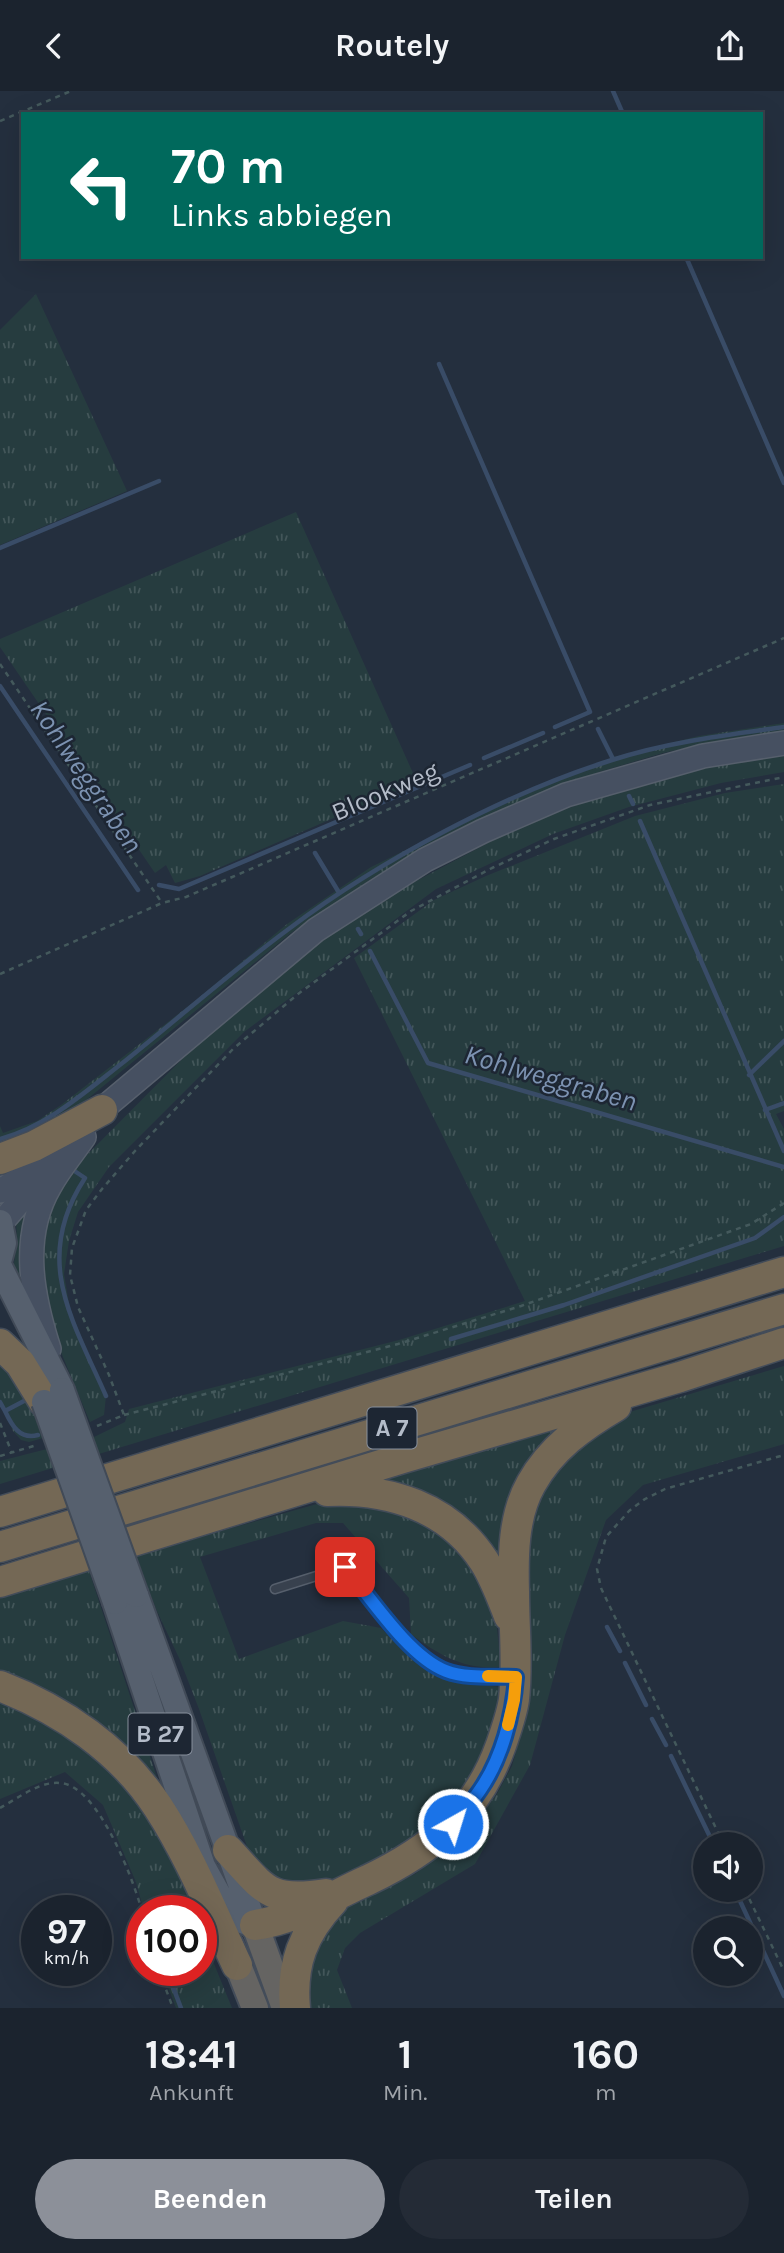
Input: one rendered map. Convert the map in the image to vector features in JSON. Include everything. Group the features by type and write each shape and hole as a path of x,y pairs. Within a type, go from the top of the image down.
{"highway":[{"path":"0,1159 34,1146 102,1110"},
{"name":"A 7","path":"0,1512 784,1272"},
{"name":"A 7","path":"0,1547 784,1309"},
{"path":"0,1581 680,1377 784,1343"},
{"path":"0,1344 53,1396"},
{"path":"255,1924 279,1921 311,1909 405,1861 427,1847 460,1816 480,1791 493,1767 514,1700 516,1677 513,1562 518,1517 530,1484 555,1450 584,1425 680,1377"},
{"path":"296,1492 354,1489 413,1502 440,1518 463,1536 483,1560 498,1588 514,1630"},
{"path":"0,1686 35,1700 91,1735 139,1783 158,1806 174,1835 237,1965"},
{"path":"228,1850 256,1880 274,1894 290,1898 343,1891"},
{"name":"B 27","path":"203,1866 237,1965 255,2008"},
{"path":"295,2008 296,1966 303,1942 317,1918 343,1891"},
{"name":"B 27","path":"255,1924 285,2008"}],"main road":[{"path":"0,1191 173,1052 316,930 425,860 566,795 703,756 784,743"},
{"path":"0,1258 4,1243 0,1222 40,1178 173,1052"},
{"path":"53,1396 35,1297 31,1265 32,1242 38,1212 49,1186 84,1137"},
{"name":"B 27","path":"0,1267 53,1396 126,1598 228,1850 255,1924"},
{"name":"B 27","path":"0,1305 53,1396"},
{"name":"B 27","path":"126,1598 203,1866"},
{"path":"203,1866 224,1904 238,1920 255,1924"}],"lane":[{"path":"275,1589 345,1567 408,1644 430,1662 446,1671 461,1675 516,1677"}],"path":[{"path":"21,112 71,91"},
{"path":"0,121 21,112"},
{"name":"Blookweg","path":"0,974 162,903 186,897 784,638"},
{"path":"0,664 162,903"},
{"path":"124,1415 78,1307 70,1275 72,1248 86,1210 102,1189 233,1049 298,994 411,911 492,868 554,839 650,806 784,777"},
{"path":"91,1429 124,1415 398,1344 521,1306 751,1224 784,1203"},
{"path":"0,1423 12,1453"},
{"path":"0,1456 38,1445"},
{"path":"717,1832 601,1588 597,1569 606,1537 629,1510 645,1499 665,1489 784,1455"},
{"path":"0,1808 44,1785 58,1782 72,1786 92,1805 105,1823 136,1895"},
{"path":"751,1902 784,1971"},
{"path":"165,1986 173,2008"}],"green space":[{"path":"36,294 127,491 0,545 0,330"},
{"path":"296,512 417,782 200,876 175,883 166,865 155,873 0,647 0,639"},
{"path":"784,723 784,731 717,741 663,753 599,772 532,797 453,833 371,879 291,933 80,1105 51,1125 0,1148 0,1126 3,1133 37,1121 61,1105 195,1001 287,924 371,867 516,796 614,757 699,736"},
{"path":"784,753 784,772 721,783 629,807 553,834 436,889 244,1032 109,1167 78,1212 69,1241 64,1274 70,1310 106,1396 104,1415 90,1422 53,1333 39,1284 47,1217 65,1177 219,1022 343,925 403,888 505,834 586,801 736,760"},
{"path":"784,784 784,1111 776,1114 784,1129 784,1246 0,1484 0,1461 94,1437 125,1422 129,1409 399,1340 525,1301 354,958 434,900 486,876 635,816 725,793"},
{"path":"52,1169 23,1241 21,1282 13,1271 17,1241 16,1221"},
{"path":"0,1357 33,1409 43,1438 29,1442 21,1440 13,1431 0,1404"},
{"path":"784,1366 784,1444 643,1485 606,1520 565,1635 530,1765 475,1864 360,1933 345,1948 337,1970 352,2008 306,2008 303,1992 321,1930 354,1902 415,1874 463,1837 497,1794 512,1766 529,1707 531,1674 524,1557 540,1493 555,1471 607,1423 633,1411"},
{"path":"551,1425 556,1432 503,1566 383,1483 382,1477"},
{"path":"340,1500 387,1505 448,1538 478,1574 497,1628 501,1667 476,1666 453,1660 411,1634 409,1598 343,1523 316,1523 200,1557 239,1659 343,1621 381,1628 411,1659 439,1677 460,1683 501,1687 497,1723 458,1798 410,1842 380,1860 318,1886 274,1883 251,1858 199,1709 136,1555 317,1504"},
{"path":"89,1571 159,1784 0,1676 0,1598"},
{"path":"0,1697 57,1725 98,1756 129,1789 175,1858 188,1895 140,1895 103,1805 65,1772 0,1799"},
{"path":"217,1971 232,2008 176,2008 168,1986 217,1986"}],"waterway":[{"path":"613,91 622,112"},
{"path":"687,259 784,483"},
{"path":"439,364 590,712 555,727"},
{"path":"0,548 159,481"},
{"name":"Kohlweggraben","path":"0,686 138,890"},
{"path":"0,1139 34,1126 66,1106 290,928 363,878 445,831 529,791 612,760 676,744 784,727"},
{"path":"598,729 613,759"},
{"path":"484,758 543,733"},
{"path":"159,885 179,889 470,765"},
{"path":"629,796 633,804"},
{"path":"640,821 784,1151"},
{"name":"Kohlweggraben","path":"315,853 338,891"},
{"name":"Kohlweggraben","path":"358,929 361,934"},
{"name":"Kohlweggraben","path":"370,951 428,1063 784,1167"},
{"path":"749,1075 784,1041"},
{"path":"765,1110 784,1103"},
{"path":"76,1172 85,1178 69,1207 61,1235 59,1262 70,1315 106,1396"},
{"path":"451,1339 564,1305 755,1238 784,1217"},
{"path":"0,1402 5,1411 24,1401"},
{"path":"5,1411 21,1434 38,1435"},
{"path":"607,1627 620,1651"},
{"path":"625,1663 646,1705"},
{"path":"652,1719 666,1745"},
{"path":"671,1756 708,1832"},
{"path":"741,1902 784,1996"},
{"path":"173,1986 181,2008"}],"slow traffic":[{"path":"488,1676 516,1677 508,1725"}],"route":[{"path":"345,1567 408,1644 430,1662 446,1671 461,1675 516,1677 514,1700 493,1767 480,1791 453,1824"}]}
